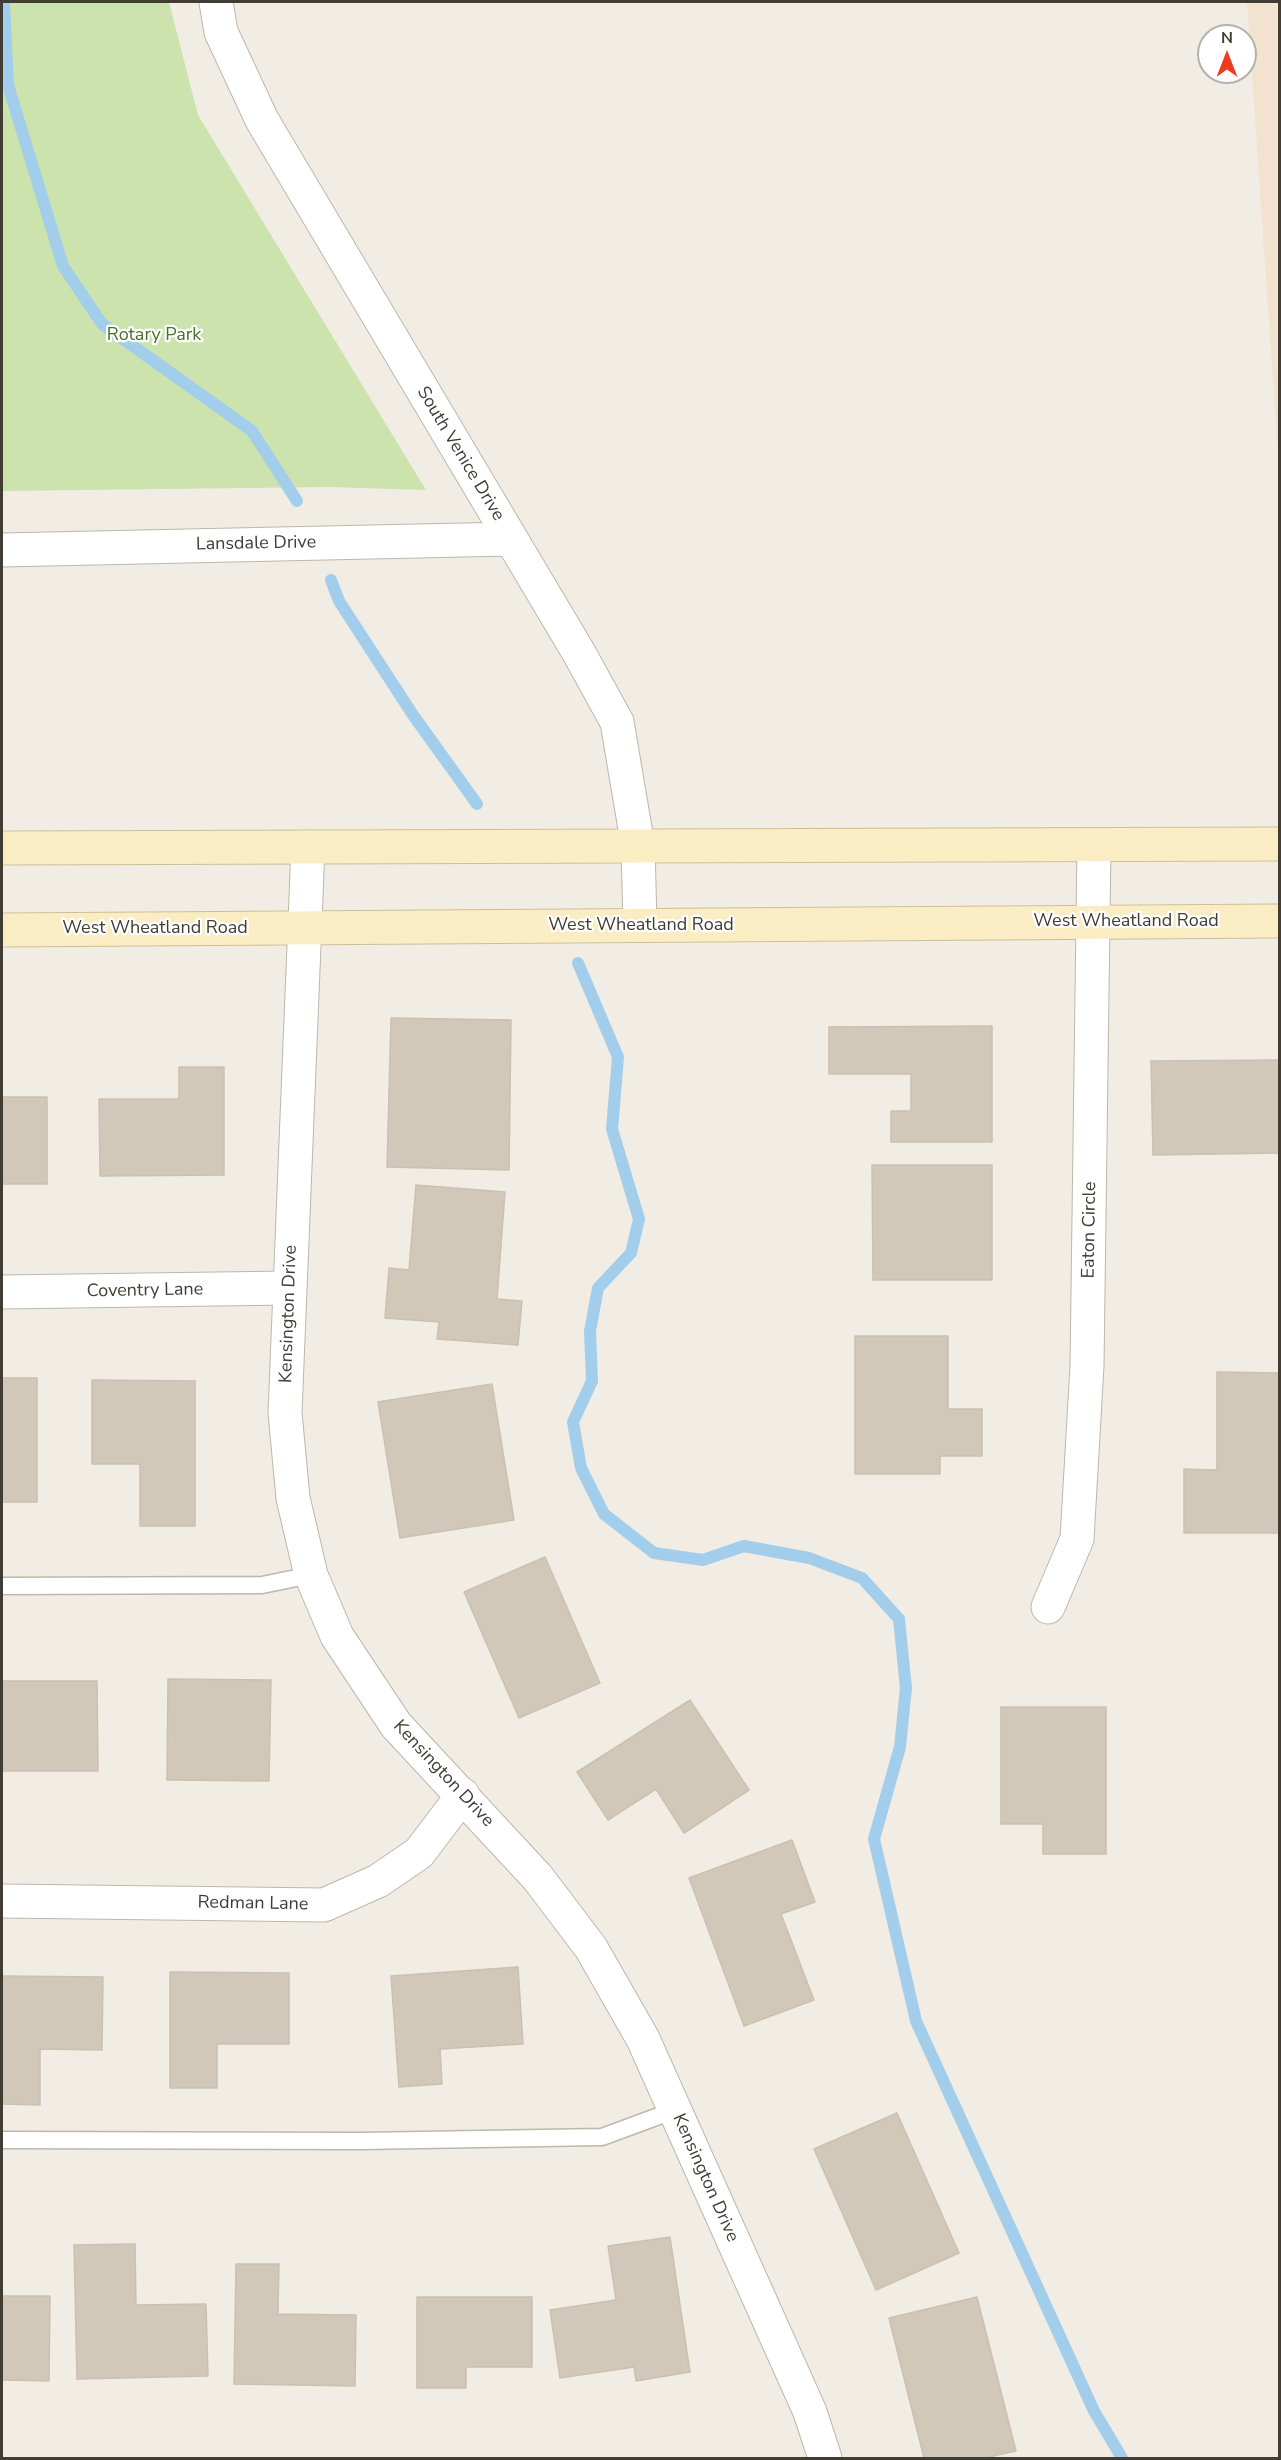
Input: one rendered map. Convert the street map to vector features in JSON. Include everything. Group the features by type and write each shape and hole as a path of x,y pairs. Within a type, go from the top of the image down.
{"main road":[{"path":"2,848 1280,844"},
{"name":"West Wheatland Road","path":"2,930 1280,921"}],"street":[{"name":"South Venice Drive","path":"216,2 221,32 262,120 579,654 617,722 638,846 640,926"},
{"name":"Lansdale Drive","path":"2,550 510,539"},
{"name":"Eaton Circle","path":"1047,1608 1077,1539 1087,1366 1095,922 1094,845"},
{"name":"Kensington Drive","path":"308,847 285,1413 293,1498 311,1575 337,1636 396,1725 538,1878 591,1948 643,2039 810,2412 825,2458"},
{"name":"Coventry Lane","path":"2,1292 289,1288"},
{"name":"Redman Lane","path":"2,1901 324,1905 378,1881 419,1853 463,1795"}],"lane":[{"path":"2,1586 262,1585 311,1575"},
{"path":"2,2139 360,2141 602,2137 675,2110"}],"shaded area":[{"path":"1247,2 1279,2 1279,469 1253,84 1257,84 1257,24 1249,24"}],"green space":[{"name":"Rotary Park","path":"2,2 169,2 198,115 426,490 329,487 2,491"}],"building":[{"path":"391,1018 511,1020 509,1170 387,1167"},
{"path":"992,1026 992,1142 891,1142 891,1111 911,1111 911,1074 829,1074 829,1027"},
{"path":"1280,1060 1280,1153 1153,1155 1151,1061"},
{"path":"179,1067 224,1067 224,1175 100,1176 99,1099 179,1099"},
{"path":"2,1097 47,1097 47,1184 2,1184"},
{"path":"872,1165 992,1165 992,1280 873,1280"},
{"path":"416,1185 505,1192 497,1299 522,1301 518,1345 437,1339 439,1322 385,1318 389,1268 409,1270"},
{"path":"855,1336 948,1336 948,1409 982,1409 982,1456 940,1456 940,1474 855,1474"},
{"path":"1217,1372 1280,1373 1280,1533 1184,1533 1184,1469 1217,1470"},
{"path":"2,1378 37,1378 37,1502 2,1502"},
{"path":"92,1380 195,1381 195,1526 140,1526 140,1464 92,1464"},
{"path":"492,1384 514,1520 400,1538 378,1402"},
{"path":"545,1557 600,1683 519,1718 464,1592"},
{"path":"168,1679 271,1680 269,1781 167,1780"},
{"path":"2,1681 97,1681 98,1771 2,1771"},
{"path":"690,1700 749,1790 684,1833 656,1789 608,1820 577,1772"},
{"path":"1001,1707 1106,1707 1106,1854 1043,1854 1043,1824 1001,1824"},
{"path":"792,1840 815,1902 781,1914 814,2000 744,2026 689,1878"},
{"path":"518,1967 523,2044 440,2049 442,2084 399,2087 391,1976"},
{"path":"170,1972 289,1973 289,2044 217,2044 217,2088 170,2088"},
{"path":"2,1976 103,1977 102,2050 40,2049 40,2105 2,2104"},
{"path":"897,2113 959,2253 876,2290 814,2149"},
{"path":"670,2237 690,2372 636,2381 634,2367 560,2378 550,2310 616,2300 608,2246"},
{"path":"135,2244 136,2305 206,2304 208,2376 77,2379 74,2245"},
{"path":"236,2264 279,2264 278,2314 356,2315 355,2386 234,2384"},
{"path":"2,2296 50,2296 49,2381 2,2380"},
{"path":"417,2297 532,2297 532,2367 466,2367 466,2388 417,2388"},
{"path":"977,2297 1016,2451 984,2458 924,2458 889,2318"}],"waterway":[{"path":"4,2 8,85 63,266 102,324 252,431 297,501"},
{"path":"331,580 339,601 413,715 477,804"},
{"path":"578,963 618,1057 612,1129 639,1219 631,1253 598,1288 590,1331 592,1381 573,1422 581,1468 604,1514 654,1553 703,1560 744,1546 809,1558 862,1578 899,1619 906,1688 900,1747 874,1839 916,2021 1094,2411 1122,2458"}]}
